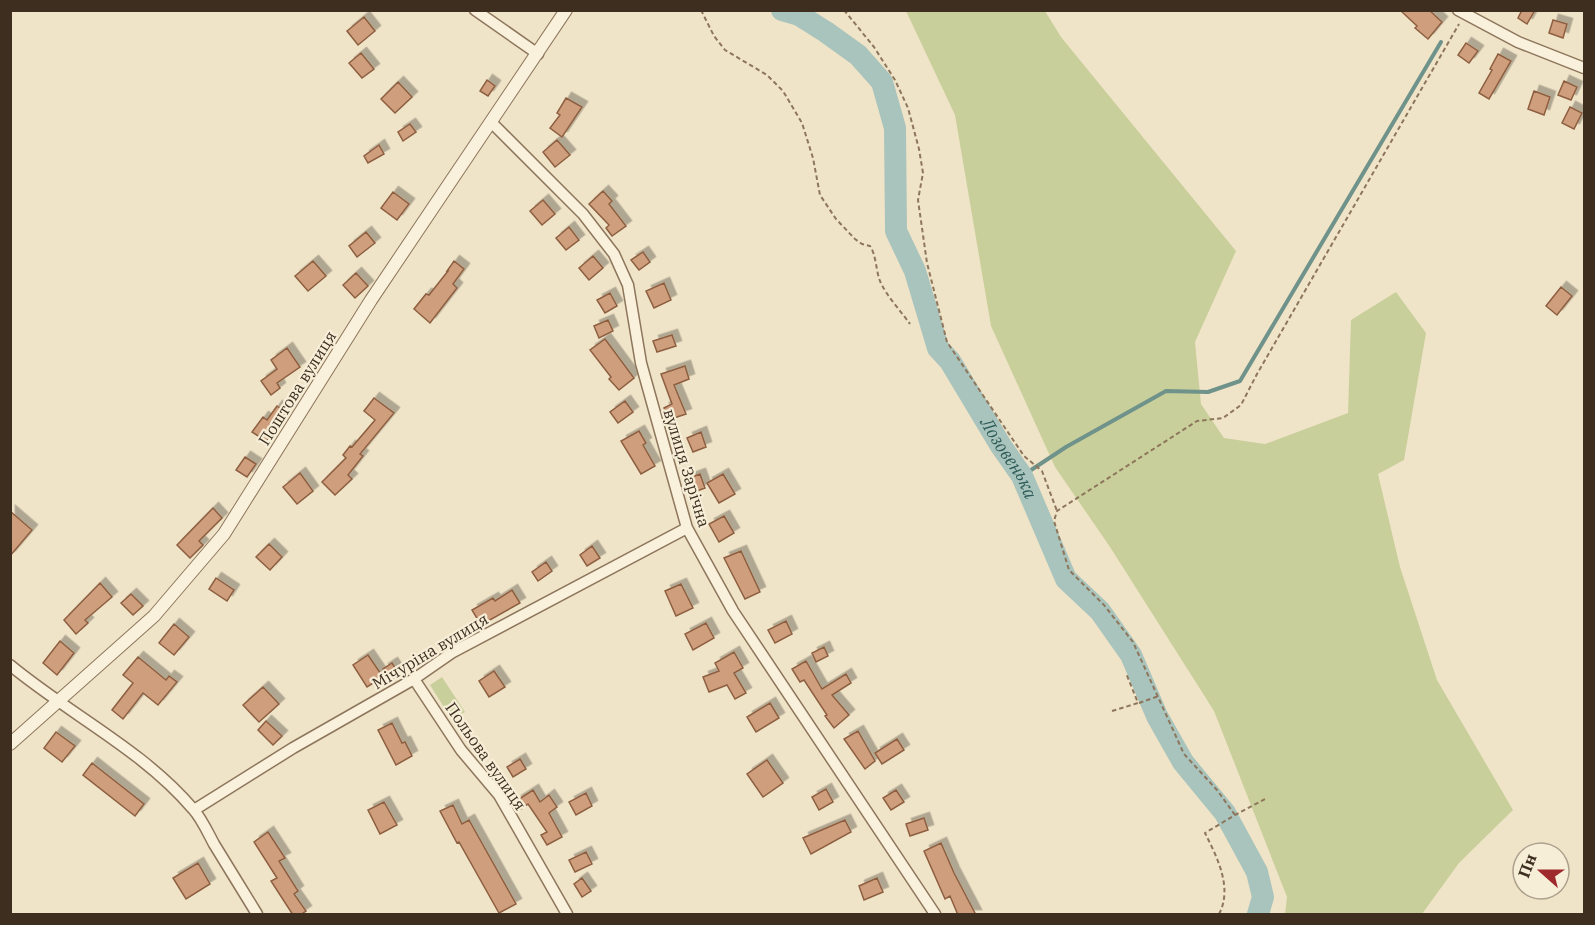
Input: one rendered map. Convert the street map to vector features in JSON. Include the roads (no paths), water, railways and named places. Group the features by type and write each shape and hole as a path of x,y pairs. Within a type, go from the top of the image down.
{"street":[{"path":"475,10 538,54"},
{"name":"Поштова вулиця","path":"10,744 154,616 224,534 371,300 566,10"},
{"path":"1461,13 1518,42 1584,68"},
{"name":"вулиця Зарічна","path":"491,122 583,214 614,254 628,285 641,363 687,528 733,611 935,915"},
{"name":"Мічуріна вулиця","path":"194,810 293,748 414,679 453,652 687,528"},
{"path":"10,665 134,755 162,778 194,810 256,915"},
{"name":"Польова вулиця","path":"414,679 461,750 499,795 567,915"}],"waterway":[{"name":"Лозовенька","path":"782,10 799,15 858,55 882,82 895,128 896,231 915,271 938,348 950,361 1001,446 1022,476 1066,579 1100,611 1131,655 1157,716 1183,762 1225,813 1257,872 1263,897 1258,914"},
{"path":"1022,476 1066,447 1166,391 1208,392 1240,381 1441,42"}]}
